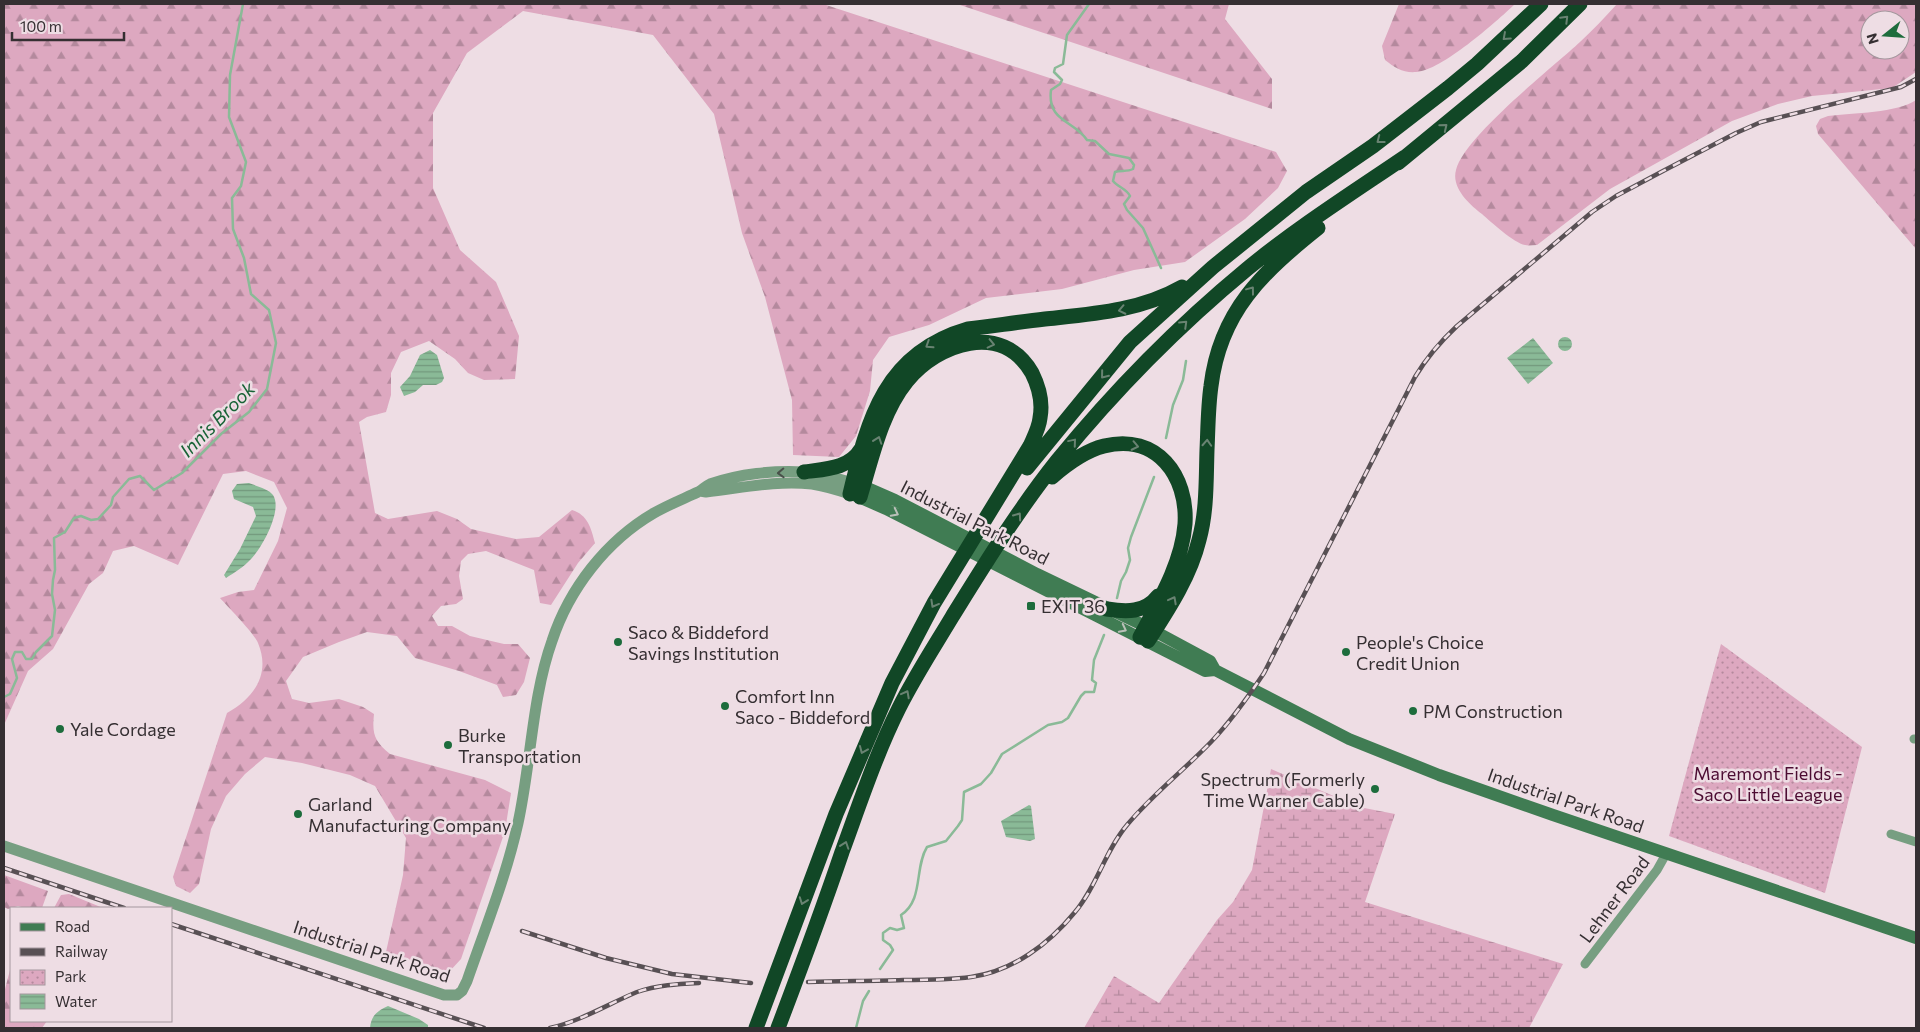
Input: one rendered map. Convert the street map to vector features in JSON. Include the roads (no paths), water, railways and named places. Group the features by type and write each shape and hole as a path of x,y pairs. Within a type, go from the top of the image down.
{"highway":[{"path":"981,526 1046,443 1130,342 1213,267 1306,192 1372,146 1448,88 1484,58 1541,4"},
{"path":"1147,634 1163,618 1180,588 1199,542 1205,506 1211,386 1219,350 1231,320 1253,287 1280,259 1522,61 1580,4"},
{"path":"778,1028 806,957 881,748 912,684 980,572 1055,463 1114,395 1202,307 1250,267 1321,213 1406,157"},
{"path":"856,490 866,438 875,409 887,386 908,362 938,340 968,329 1128,309 1174,292 1213,267"},
{"path":"756,1028 836,814 892,683 934,603 1024,458 1036,432 1040,418 1040,392 1028,366 1007,349 995,344 976,342 958,345 937,355 913,374 897,395 856,490"},
{"path":"804,472 838,467 850,461 859,451 866,438"},
{"path":"1032,495 1062,468 1096,449 1121,444 1153,452 1174,472 1182,491 1185,506 1182,547 1147,634"},
{"path":"1107,609 1119,611 1138,610 1153,602 1166,585"},
{"path":"786,1028 806,957"},
{"path":"752,1028 764,1005"}],"main road":[{"name":"Industrial Park Road","path":"856,490 886,509 1147,634"},
{"name":"Industrial Park Road","path":"856,490 895,500 1107,609 1205,671 1215,670 1303,716 1375,750 1553,816 1916,938"}],"street":[{"name":"Industrial Park Road","path":"4,846 444,995 457,995 462,991 467,981 512,847 522,803 542,676 551,641 564,610 585,577 620,537 652,514 712,484 742,476 804,472 856,490"},
{"name":"Industrial Park Road","path":"700,491 706,492 768,483 815,485 856,490"},
{"path":"1891,834 1916,842"},
{"name":"Lehner Road","path":"1585,964 1657,870 1666,854"}],"water":[{"path":"1565,337 1570,339 1572,344 1570,349 1565,351 1560,349 1558,344 1560,339"},
{"path":"1533,338 1553,363 1528,384 1507,358"},
{"path":"430,350 437,355 444,378 442,382 436,385 423,385 415,392 404,396 400,387 410,376 420,355"},
{"path":"249,483 265,489 273,495 275,510 273,519 256,554 226,578 224,575 240,549 256,516 253,507 234,499 232,491 237,484"},
{"path":"1029,805 1031,806 1035,839 1030,841 1006,837 1001,821"},
{"path":"388,1006 419,1019 428,1025 428,1028 370,1028 375,1014"}],"waterway":[{"name":"Innis Brook","path":"4,697 10,694 17,678 12,659 15,652 22,652 26,659 32,659 36,652 52,636 55,610 52,594 55,570 54,538 65,532 74,518 81,516 91,520 98,519 111,505 113,497 129,479 140,476 154,490 182,473 221,434 249,412 267,389 276,343 269,310 251,294 244,258 233,229 232,198 241,186 246,162 229,117 230,75 243,4"},
{"path":"1089,4 1067,35 1063,64 1055,68 1054,72 1062,80 1060,84 1051,90 1051,101 1057,115 1082,133 1087,140 1095,141 1109,154 1129,158 1134,165 1131,170 1115,172 1113,181 1130,196 1124,204 1143,228 1161,268"},
{"path":"1166,438 1173,405 1183,380 1186,361"},
{"path":"1117,598 1121,581 1130,560 1128,548 1131,537 1154,477"},
{"path":"880,969 893,950 883,940 883,933 890,928 897,930 904,928 901,915 913,901 923,855 927,847 946,841 962,820 964,792 981,784 991,773 1002,754 1048,725 1062,722 1068,718 1081,696 1085,692 1094,692 1096,683 1092,680 1094,660 1104,635"},
{"path":"856,1028 863,1001 869,991"}],"railway":[{"path":"808,982 937,980 971,977 1001,969 1016,962 1042,945 1065,924 1083,902 1119,835 1127,825 1218,734 1239,709 1264,673 1415,377 1429,356 1457,326 1592,212 1616,196 1736,133 1761,122 1901,87 1916,79"},
{"path":"4,868 121,907"},
{"path":"172,924 484,1028"},
{"path":"522,931 606,958 672,974 751,983"},
{"path":"550,1028 584,1017 637,992 668,985 699,983"}],"place":[{"name":"EXIT 36","path":"1031,606"},
{"name":"Saco & Biddeford Savings Institution","path":"618,642"},
{"name":"People's Choice Credit Union","path":"1346,652"},
{"name":"Comfort Inn Saco - Biddeford","path":"725,706"},
{"name":"PM Construction","path":"1413,711"},
{"name":"Yale Cordage","path":"60,729"},
{"name":"Burke Transportation","path":"448,745"},
{"name":"Spectrum (Formerly Time Warner Cable)","path":"1375,789"},
{"name":"Garland Manufacturing Company","path":"298,814"}],"park label":[{"name":"Maremont Fields - Saco Little League","path":"1768,783"}]}
